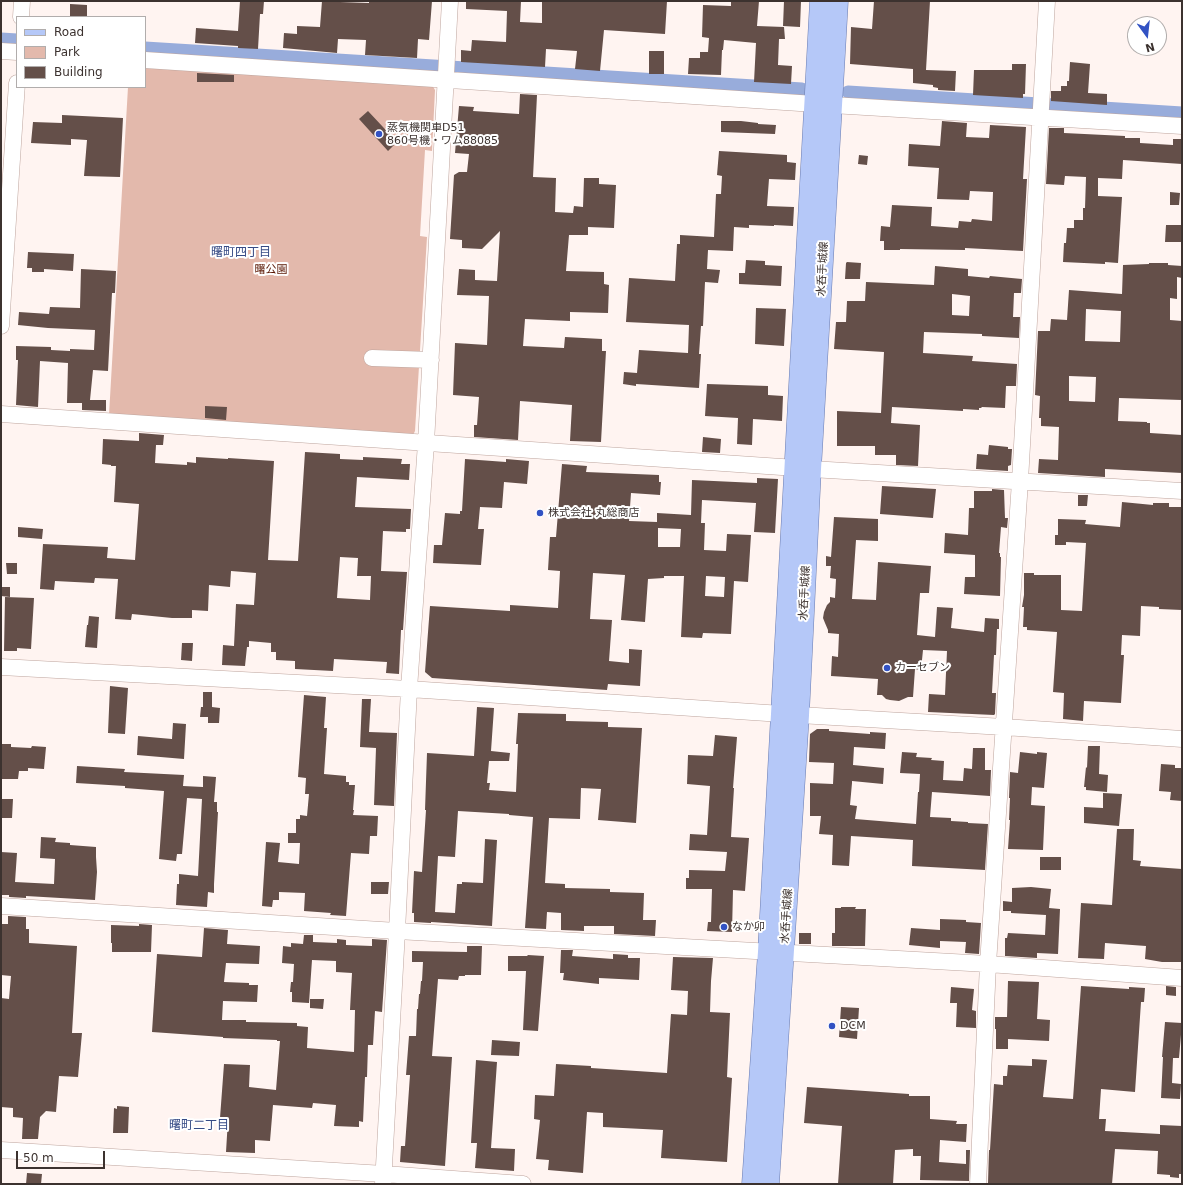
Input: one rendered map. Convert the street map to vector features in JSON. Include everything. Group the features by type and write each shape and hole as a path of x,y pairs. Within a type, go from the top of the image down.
{"main road":[{"name":"水呑手城線","path":"820,1 824,105"},
{"name":"水呑手城線","path":"769,1184 776,952 824,105 838,1"},
{"name":"水呑手城線","path":"752,1184 776,952"}],"street":[{"path":"21,16 22,1"},
{"path":"383,1179 409,689 431,360 450,1"},
{"path":"978,1184 988,964 1020,481 1047,1"},
{"path":"1,51 16,52"},
{"path":"146,60 824,105 1182,126"},
{"path":"1,326 17,88"},
{"path":"372,358 431,360"},
{"path":"1,414 803,468 1182,491"},
{"path":"1,667 409,689 790,715 1182,739"},
{"path":"1,906 397,931 988,964 1182,978"},
{"path":"1,1150 383,1179 523,1184"}],"green space":[{"name":"曙公園","path":"146,68 432,85 435,90 432,151 425,150 420,236 427,237 415,431 413,435 109,415 128,88 146,88"}],"building":[{"path":"240,1 264,1 263,14 260,14 258,49 195,43 196,28 238,31"},
{"path":"322,1 369,3 369,1 432,1 429,40 418,39 417,58 365,55 366,40 338,39 337,53 283,48 284,33 297,34 297,26 320,27"},
{"path":"466,1 521,1 520,22 542,23 542,1 667,1 665,34 604,30 600,71 575,69 577,51 546,49 545,67 461,62 461,50 471,51 472,40 506,42 507,11 466,9"},
{"path":"731,1 759,1 757,26 784,27 785,39 779,39 778,65 792,66 791,84 754,82 756,43 724,40 721,75 688,74 689,58 700,58 700,52 708,52 709,38 702,37 703,5 731,6"},
{"path":"784,1 801,1 800,27 783,26"},
{"path":"874,1 930,1 926,70 956,71 955,91 938,90 938,88 933,87 933,85 913,83 913,69 850,64 851,27 872,29"},
{"path":"70,4 87,5 87,16 70,16"},
{"path":"649,51 664,51 664,74 649,74"},
{"path":"1070,62 1090,64 1088,93 1107,94 1107,105 1051,101 1051,91 1061,91 1061,86 1067,86 1067,81 1069,81"},
{"path":"1012,64 1026,64 1025,94 1023,94 1023,98 973,95 974,70 1012,70"},
{"path":"197,73 234,75 234,82 197,82"},
{"path":"520,94 537,95 533,177 556,178 555,212 573,213 574,206 583,207 584,178 599,178 599,184 616,185 614,228 588,227 588,235 569,235 566,271 604,272 604,284 609,285 608,313 570,312 570,321 525,319 523,346 564,348 565,337 602,339 602,351 606,351 601,442 570,441 572,405 520,401 518,440 474,437 474,425 477,425 479,397 453,395 455,343 487,345 489,296 457,295 459,269 475,270 475,280 497,281 500,231 482,249 462,248 462,240 450,239 454,175 459,172 467,172 469,154 455,153 459,106 474,107 473,111 519,114"},
{"path":"368,111 397,142 388,151 359,119"},
{"path":"62,115 123,118 120,177 84,176 87,140 71,139 71,145 31,143 33,122 62,123"},
{"path":"721,121 741,121 776,125 775,134 721,132"},
{"path":"942,121 967,123 966,137 989,138 990,125 1026,127 1023,179 1027,179 1023,251 965,248 965,250 884,250 884,241 880,241 881,226 890,227 892,205 932,207 931,226 958,228 959,221 971,222 972,219 992,221 993,192 970,191 969,200 937,199 939,168 908,166 909,144 940,146"},
{"path":"1049,128 1064,128 1064,133 1140,138 1140,143 1173,145 1173,139 1182,139 1182,164 1123,160 1122,179 1098,178 1098,196 1122,197 1118,263 1105,262 1105,264 1063,262 1064,243 1066,243 1067,228 1074,228 1074,220 1083,220 1086,177 1065,176 1064,185 1046,184"},
{"path":"719,151 787,155 787,162 796,163 795,180 769,179 767,206 794,207 793,226 749,225 749,228 734,227 733,251 708,250 707,269 720,270 718,283 705,282 703,326 701,326 699,354 701,354 699,388 636,384 636,386 623,384 624,372 637,373 639,350 688,353 689,325 626,322 629,278 675,281 677,244 680,244 680,235 714,237 716,194 721,194 722,176 717,175"},
{"path":"859,155 868,156 867,165 858,164"},
{"path":"1170,192 1180,193 1179,205 1170,205"},
{"path":"1166,225 1182,225 1182,242 1165,242"},
{"path":"28,252 74,254 73,271 44,269 44,272 32,272 32,268 27,268"},
{"path":"746,260 765,261 765,265 782,266 781,286 739,284 739,273 745,273"},
{"path":"847,262 861,263 860,279 845,279"},
{"path":"1168,263 1168,265 1182,266 1182,278 1177,277 1177,299 1170,298 1170,320 1182,321 1182,400 1119,398 1118,421 1147,422 1150,423 1150,433 1182,435 1182,473 1105,469 1105,477 1038,473 1039,459 1058,460 1059,427 1041,426 1041,418 1039,418 1040,396 1035,395 1038,331 1050,331 1051,319 1067,320 1069,290 1122,294 1123,265","holes":["1086,309 1121,311 1120,342 1085,341","1069,376 1096,377 1095,402 1069,401"]},
{"path":"935,266 968,269 968,276 989,278 990,276 1022,279 1021,293 1014,293 1013,317 1020,317 1019,338 982,336 982,334 924,332 923,353 973,356 972,361 1017,364 1016,386 1006,386 1005,408 982,407 979,408 979,410 963,409 963,411 892,407 891,423 920,425 918,466 896,465 896,455 875,455 875,446 837,446 837,411 881,413 884,352 834,349 836,322 846,322 847,301 865,301 866,282 934,285","holes":["952,294 970,296 969,316 952,315"]},
{"path":"81,269 116,271 115,293 112,293 108,371 93,370 90,400 106,400 106,411 82,410 82,403 67,403 68,363 40,361 38,407 16,405 18,360 16,360 16,346 51,347 51,350 70,351 70,349 94,350 95,330 18,325 19,312 49,314 50,307 80,308"},
{"path":"756,308 786,309 784,346 755,344"},
{"path":"707,384 768,386 768,395 783,396 782,421 753,419 752,445 737,444 738,418 705,416"},
{"path":"205,406 227,407 226,420 205,418"},
{"path":"139,433 164,435 163,445 156,445 155,463 187,465 187,462 196,463 196,457 274,461 268,560 298,561 305,452 340,454 340,459 363,460 363,457 402,459 401,464 410,464 409,480 357,477 355,507 411,509 410,529 406,529 406,532 383,531 381,571 407,572 403,630 401,630 399,674 386,673 387,662 334,659 333,671 295,669 295,661 276,660 276,652 271,652 271,643 249,641 245,666 222,665 223,645 234,646 236,604 254,605 256,573 231,571 230,587 209,585 208,611 192,610 192,618 172,618 132,614 131,620 115,619 118,579 95,578 94,583 55,581 54,590 40,589 43,544 108,547 107,558 135,560 139,504 114,502 116,466 102,464 103,439 139,441","holes":["340,557 358,558 357,576 371,576 370,600 337,598"]},
{"path":"703,437 721,439 720,453 702,452"},
{"path":"989,445 1008,447 1008,449 1012,449 1011,465 1008,466 1008,471 976,469 977,454 988,455"},
{"path":"465,459 506,462 506,459 529,461 527,484 504,482 502,508 480,507 478,529 484,529 481,565 433,563 434,545 442,545 445,513 460,514 460,511 462,511"},
{"path":"562,464 587,466 586,472 659,475 659,482 661,482 660,495 631,493 629,521 657,522 657,513 691,515 692,480 757,483 757,478 778,479 775,533 754,532 756,503 702,500 701,523 705,523 704,550 726,551 727,534 751,535 748,582 734,581 731,634 703,633 702,638 681,637 684,576 664,576 664,578 648,579 645,622 621,620 625,575 593,573 590,619 612,620 609,661 629,663 629,649 642,650 640,686 608,684 607,690 432,678 425,672 430,606 510,611 510,605 558,608 560,571 548,570 550,537 556,537","holes":["658,528 681,529 680,547 658,547","706,576 725,577 724,597 705,596"]},
{"path":"882,486 936,489 933,518 880,514"},
{"path":"992,489 1004,490 1005,518 1008,518 1007,528 1001,527 999,553 1001,557 1000,596 964,594 965,577 975,577 975,555 944,553 945,533 968,535 969,508 974,508 974,491 992,491"},
{"path":"1078,495 1088,495 1087,506 1078,506"},
{"path":"1122,502 1153,505 1153,503 1169,503 1169,507 1182,507 1182,610 1159,609 1159,607 1141,606 1140,636 1122,635 1121,655 1124,655 1121,703 1084,701 1083,721 1063,719 1064,693 1053,692 1057,632 1027,630 1027,627 1023,627 1024,607 1022,607 1024,595 1024,573 1034,573 1034,575 1061,575 1061,610 1082,611 1086,543 1066,542 1066,545 1055,545 1055,535 1058,535 1058,519 1086,520 1085,524 1120,527"},
{"path":"834,517 878,519 878,541 856,540 852,599 876,600 878,562 931,566 929,593 920,593 917,635 935,637 937,607 953,608 951,628 984,632 985,618 999,619 996,655 994,655 992,693 996,693 994,715 928,712 929,694 945,695 947,651 923,650 921,670 915,669 913,697 908,697 899,701 886,699 882,695 877,695 878,679 831,676 832,656 838,657 839,634 828,633 823,618 827,605 830,602 830,597 835,598 836,579 830,578 831,566 826,566 826,556 831,557"},
{"path":"18,527 43,529 42,539 18,537"},
{"path":"6,563 17,563 17,574 7,574"},
{"path":"1,587 10,587 10,597 1,596"},
{"path":"5,597 34,598 31,649 17,648 17,651 4,651"},
{"path":"89,616 99,617 97,648 85,647"},
{"path":"182,643 193,643 192,661 181,660"},
{"path":"110,686 128,688 125,734 108,733"},
{"path":"203,692 212,692 212,707 220,708 219,723 208,723 208,717 200,717 201,707 203,707"},
{"path":"304,695 326,697 324,728 327,728 324,774 346,776 346,782 349,782 349,785 355,785 353,815 378,816 377,836 370,836 369,854 351,853 346,916 330,915 331,913 304,911 305,893 279,892 279,900 273,900 272,907 262,906 266,842 280,843 278,862 299,864 300,843 288,843 288,833 296,833 296,819 300,819 300,815 307,816 309,794 305,794 306,778 298,777"},
{"path":"362,699 371,699 369,732 397,733 394,806 374,805 376,748 360,747"},
{"path":"477,707 494,708 491,751 510,753 509,761 489,761 487,783 490,783 489,790 516,792 518,744 516,744 518,713 566,714 566,721 608,722 608,727 642,728 636,823 598,820 601,789 581,788 580,819 549,818 545,883 565,884 565,888 610,889 610,892 644,893 643,920 656,920 655,936 614,934 614,926 584,926 584,931 561,930 561,913 547,912 546,929 525,928 533,817 458,811 455,857 438,856 435,912 455,913 457,884 462,884 462,882 483,883 485,839 497,840 492,926 414,922 414,913 412,913 414,871 422,872 426,810 427,753 474,756"},
{"path":"173,723 186,724 184,759 137,755 138,736 172,739"},
{"path":"817,729 870,734 870,732 886,733 885,749 854,747 853,765 884,768 883,784 852,781 850,805 857,806 855,819 916,824 920,774 900,773 902,752 917,753 916,757 932,758 931,760 944,761 943,780 963,781 964,768 972,769 973,748 985,748 985,770 991,770 990,796 932,792 930,817 951,818 951,821 988,824 985,870 912,866 913,840 851,836 849,866 832,865 833,835 819,834 821,816 810,816 810,783 833,784 834,763 809,762 810,734"},
{"path":"715,735 737,737 731,837 749,838 745,891 733,890 732,932 707,931 708,922 711,922 712,889 686,889 686,878 689,878 689,870 725,871 727,852 689,850 690,834 707,835 710,786 687,784 688,755 713,756"},
{"path":"1,744 11,744 11,747 46,747 44,769 28,768 28,771 19,771 18,779 1,779"},
{"path":"1088,746 1100,746 1099,774 1108,775 1107,792 1086,790 1086,787 1084,787"},
{"path":"1020,752 1037,754 1037,752 1047,753 1044,788 1032,787 1031,805 1045,806 1043,850 1008,849 1010,820 1010,772 1018,773"},
{"path":"1161,764 1175,765 1175,768 1182,768 1182,801 1170,800 1171,792 1159,791"},
{"path":"77,766 125,769 124,772 184,775 183,786 203,787 203,776 216,777 214,802 217,802 218,812 214,893 208,892 207,907 176,905 179,874 198,876 202,799 187,798 182,854 177,854 176,861 159,859 164,791 125,788 125,786 76,783"},
{"path":"1103,793 1122,794 1119,826 1084,823 1084,807 1103,808"},
{"path":"1,799 13,799 12,818 1,818"},
{"path":"1117,829 1134,829 1133,860 1141,861 1140,866 1182,869 1182,962 1162,962 1145,959 1146,946 1105,943 1104,959 1078,958 1081,903 1112,905"},
{"path":"41,837 56,838 55,842 70,843 70,845 96,847 97,872 95,900 26,896 26,898 1,895 1,852 17,853 15,882 54,884 55,859 40,858"},
{"path":"1040,857 1061,857 1061,870 1040,870"},
{"path":"371,882 389,882 388,894 371,894"},
{"path":"1031,887 1051,889 1049,908 1060,909 1058,954 1037,953 1037,958 1005,956 1005,938 1007,938 1008,933 1045,935 1046,915 1011,913 1011,911 1003,911 1003,901 1012,902 1012,888"},
{"path":"835,908 866,909 865,946 832,946 832,933 835,933"},
{"path":"8,916 26,917 26,929 29,929 29,943 77,946 72,1033 82,1033 78,1077 59,1076 56,1112 46,1111 40,1117 38,1139 22,1139 23,1118 13,1117 13,1108 1,1107 1,998 9,999 11,976 1,975 1,924 8,924"},
{"path":"940,919 966,920 966,922 981,923 979,954 965,953 966,942 940,941 940,948 909,945 911,928 940,930"},
{"path":"139,924 152,925 151,952 112,952 111,925 139,926"},
{"path":"204,928 228,930 227,944 260,946 259,964 226,963 224,982 249,983 249,985 258,985 257,1002 223,1001 222,1020 297,1023 297,1026 308,1027 307,1048 354,1052 355,1010 350,1010 352,973 336,972 336,961 312,960 309,1003 292,1002 292,992 290,992 291,982 293,982 294,964 282,963 283,946 291,947 291,943 303,944 304,935 313,935 313,942 337,943 337,939 346,940 346,945 372,946 372,939 387,940 382,1012 375,1011 373,1045 368,1045 363,1122 359,1121 359,1127 334,1126 336,1105 313,1103 312,1108 273,1105 270,1141 255,1140 255,1153 226,1152 228,1119 220,1118 224,1064 250,1065 249,1087 276,1090 280,1041 152,1032 157,954 202,957"},
{"path":"799,933 811,933 811,944 799,944"},
{"path":"467,946 482,946 481,975 459,976 458,980 438,979 432,1056 452,1057 445,1166 400,1162 401,1146 405,1146 410,1075 406,1075 409,1036 416,1036 417,1009 422,981 423,962 412,962 412,951 467,952"},
{"path":"561,950 573,950 572,956 613,959 613,954 628,955 628,958 640,958 639,980 599,978 599,984 563,980 564,973 560,973"},
{"path":"508,956 544,956 538,1031 523,1030 526,971 508,971"},
{"path":"673,957 713,958 710,1012 730,1013 727,1077 732,1078 727,1162 661,1158 663,1130 603,1127 603,1113 587,1112 583,1173 548,1170 549,1160 536,1159 540,1120 534,1119 535,1095 554,1096 556,1064 667,1073 671,1014 687,1015 688,991 671,990"},
{"path":"1008,981 1039,982 1037,1019 1050,1020 1049,1041 1008,1039 1008,1049 996,1049 995,1017 1007,1017"},
{"path":"1081,986 1129,989 1129,987 1145,988 1144,1002 1141,1002 1135,1092 1101,1089 1099,1119 1106,1119 1105,1131 1160,1134 1160,1125 1182,1126 1182,1174 1179,1174 1179,1178 1170,1177 1170,1175 1157,1174 1158,1151 1115,1149 1112,1184 988,1183 994,1084 1003,1085 1003,1076 1007,1076 1008,1065 1032,1066 1032,1059 1047,1060 1043,1097 1073,1099"},
{"path":"1166,986 1176,987 1176,996 1166,995"},
{"path":"951,987 974,989 972,1010 976,1011 976,1028 956,1027 957,1003 950,1003"},
{"path":"310,999 324,999 323,1009 310,1008"},
{"path":"841,1007 859,1008 857,1039 839,1037"},
{"path":"1165,1022 1182,1023 1179,1058 1173,1058 1172,1083 1181,1084 1180,1099 1161,1098"},
{"path":"492,1040 520,1042 519,1056 491,1055"},
{"path":"476,1060 497,1062 491,1148 515,1149 514,1171 475,1168 477,1143 471,1143"},
{"path":"807,1087 909,1094 909,1096 930,1096 930,1119 957,1121 956,1124 967,1124 966,1142 940,1140 939,1162 966,1164 966,1150 970,1150 969,1181 920,1180 921,1156 913,1156 913,1149 895,1150 893,1184 838,1184 842,1126 804,1123"},
{"path":"117,1106 129,1107 128,1133 113,1133 114,1108 117,1109"},
{"path":"27,1173 42,1174 41,1184 26,1184"}],"waterway":[{"path":"1,39 16,40"},
{"path":"146,48 802,89"},
{"path":"848,92 1182,113"}],"place":[{"name":"蒸気機関車D51 860号機・ワム88085","path":"379,134"},
{"name":"株式会社 丸総商店","path":"540,513"},
{"name":"カーセブン","path":"887,668"},
{"name":"なか卯","path":"724,927"},
{"name":"DCM","path":"832,1026"}],"district":[{"name":"曙町四丁目","path":"241,253"},
{"name":"曙町二丁目","path":"199,1126"}]}
